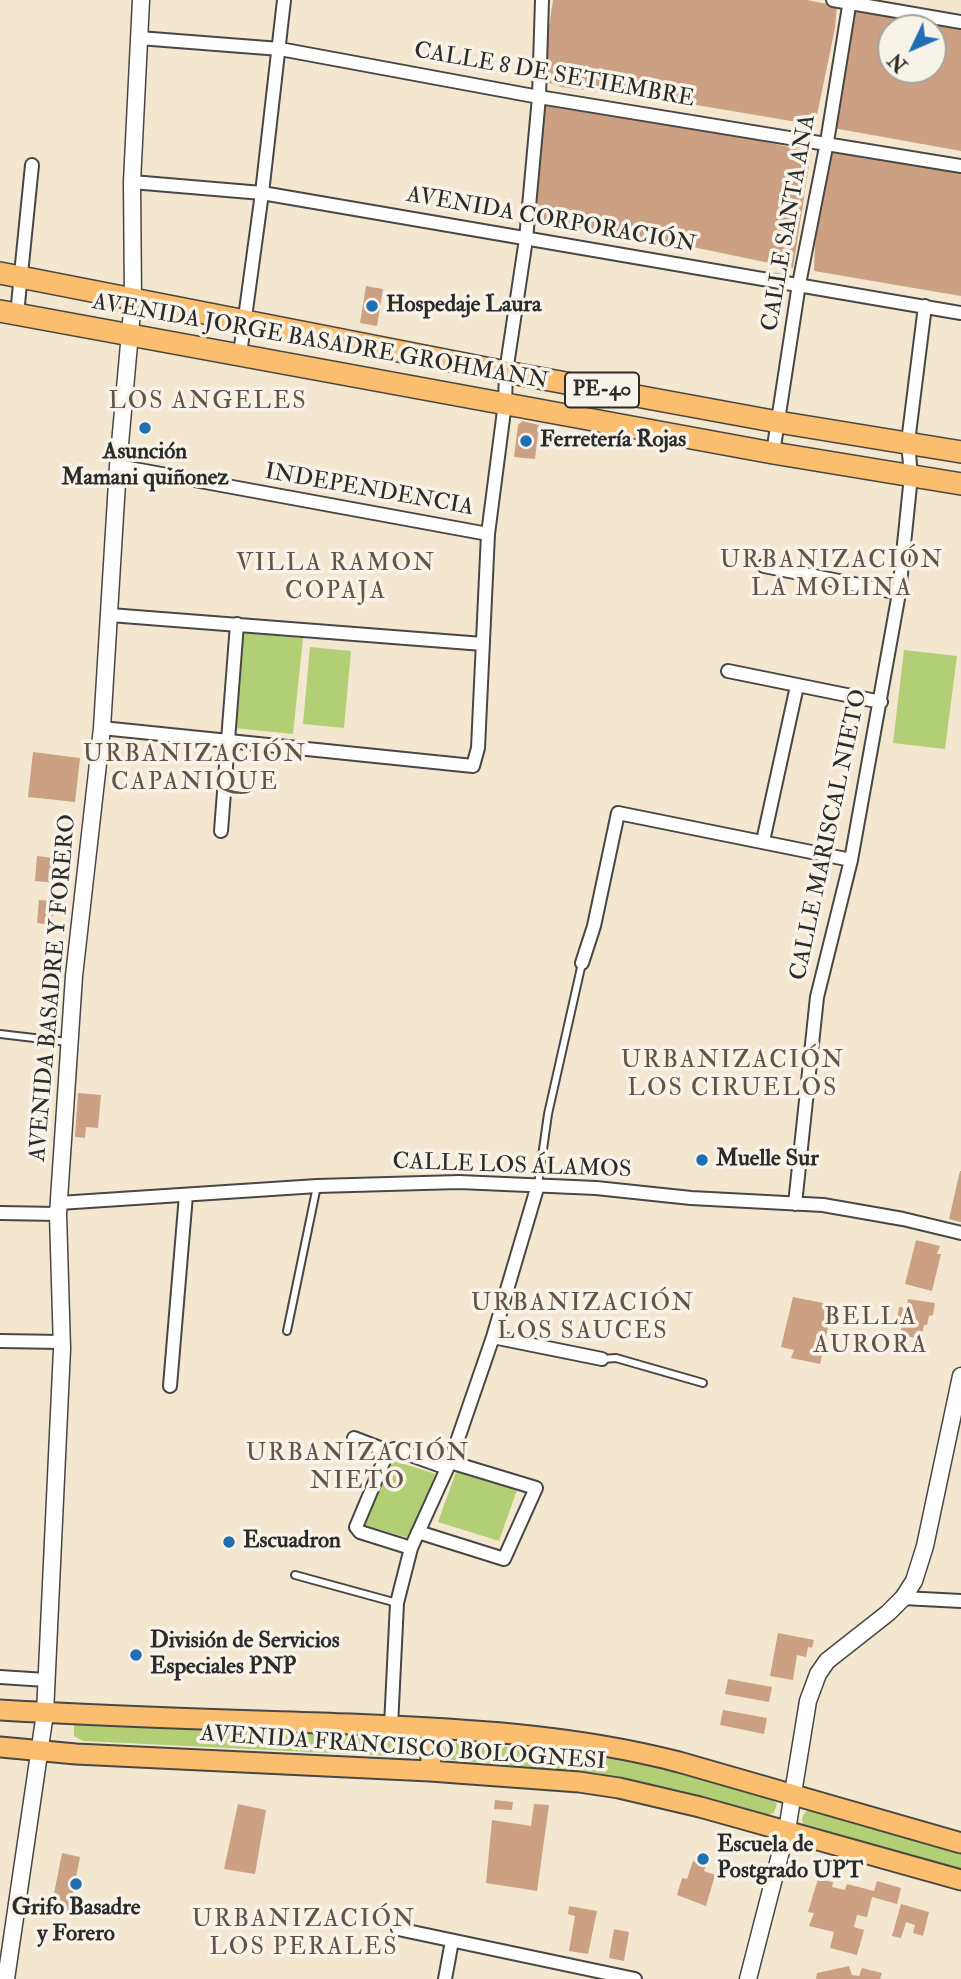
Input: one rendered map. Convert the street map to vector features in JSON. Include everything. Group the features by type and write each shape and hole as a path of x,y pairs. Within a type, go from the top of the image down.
{"highway":[{"name":"AVENIDA JORGE BASADRE GROHMANN","path":"10,276 506,372 778,422 961,452"},
{"name":"AVENIDA JORGE BASADRE GROHMANN","path":"9,312 773,453 961,484"}],"main road":[{"name":"AVENIDA FRANCISCO BOLOGNESI","path":"0,1710 391,1726 558,1737 679,1762 961,1843"},
{"path":"429,1771 433,1729"},
{"name":"AVENIDA FRANCISCO BOLOGNESI","path":"0,1746 76,1754 540,1777 618,1788 786,1830 961,1880"}],"street":[{"name":"AVENIDA BASADRE Y FORERO","path":"6,1979 45,1713 62,1342 58,1209 76,962 102,728 118,466 131,334 132,182 141,0"},
{"path":"240,354 280,50 284,0"},
{"path":"102,728 473,766 478,748 488,534 505,403 506,372 526,239 539,97 542,0"},
{"path":"833,0 961,22"},
{"name":"CALLE SANTA ANA","path":"773,453 799,284 827,142 849,1"},
{"name":"CALLE 8 DE SETIEMBRE","path":"139,38 280,50 539,97 961,166"},
{"path":"9,312 10,276 32,165"},
{"name":"AVENIDA CORPORACIÓN","path":"132,182 262,193 961,313"},
{"name":"CALLE MARISCAL NIETO","path":"795,1204 817,998 851,860 899,593 911,476 908,442 925,306"},
{"name":"INDEPENDENCIA","path":"118,466 488,534"},
{"path":"764,566 899,593"},
{"path":"110,615 483,644"},
{"path":"221,831 237,624"},
{"path":"728,671 881,702"},
{"path":"763,841 797,686"},
{"path":"582,963 594,926 618,813 851,860"},
{"name":"CALLE LOS ÁLAMOS","path":"0,1213 186,1195 317,1186 459,1182 823,1205 961,1233"},
{"path":"391,1726 397,1603 411,1548 448,1465 493,1337 538,1185"},
{"path":"170,1386 186,1195"},
{"path":"493,1337 602,1359"},
{"path":"0,1341 62,1342"},
{"path":"748,1979 786,1830 808,1701 818,1674 827,1661 903,1598 914,1581 925,1546 961,1376"},
{"path":"354,1438 388,1451 394,1449 536,1488 504,1559 418,1532"},
{"path":"388,1451 356,1527 360,1532 411,1548"},
{"path":"903,1598 961,1601"},
{"path":"0,1677 46,1680"},
{"path":"398,1929 632,1979"},
{"path":"445,1979 452,1941"}],"lane":[{"path":"538,1185 548,1114 582,963"},
{"path":"0,1034 70,1042"},
{"path":"287,1331 317,1186"},
{"path":"602,1359 616,1358 703,1383"},
{"path":"295,1575 397,1603"}],"green space":[{"path":"244,633 303,638 293,734 234,728"},
{"path":"310,647 351,651 344,728 303,724"},
{"path":"904,650 957,656 945,749 893,743"},
{"path":"388,1459 436,1474 409,1538 364,1525"},
{"path":"456,1472 517,1490 499,1541 438,1522"},
{"path":"77,1721 409,1737 417,1741 420,1747 414,1757 83,1741 74,1736 74,1724"},
{"path":"450,1742 616,1756 769,1797 777,1804 774,1813 765,1815 598,1773 451,1760 445,1755 445,1748"},
{"path":"808,1810 961,1851 961,1871 807,1829 802,1819"}],"building":[{"path":"553,0 807,0 837,6 815,125 661,99 561,87 541,80"},
{"path":"854,8 892,14 877,14 877,84 947,84 947,23 961,25 961,151 833,128 840,99"},
{"path":"546,103 722,132 811,152 793,268 655,239 534,222"},
{"path":"828,152 859,154 961,174 961,296 814,271"},
{"name":"Hospedaje Laura","path":"366,286 383,289 377,326 360,323"},
{"name":"Ferretería Rojas","path":"522,421 539,425 535,459 514,457 518,425"},
{"path":"33,752 80,758 75,802 28,797"},
{"path":"37,856 61,859 59,883 35,881"},
{"path":"39,900 56,901 51,925 37,923"},
{"path":"78,1093 101,1095 98,1128 86,1127 85,1138 75,1137"},
{"path":"961,1171 961,1222 949,1219"},
{"path":"916,1240 940,1246 937,1254 941,1254 932,1291 905,1284"},
{"path":"793,1297 833,1305 820,1364 791,1358 794,1350 781,1347"},
{"path":"908,1299 935,1303 933,1315 929,1316 927,1325 924,1325 921,1339 900,1335 903,1321 897,1320 899,1307 906,1308"},
{"path":"778,1633 814,1640 812,1648 808,1647 806,1657 797,1655 793,1680 770,1676"},
{"path":"728,1679 772,1687 769,1702 725,1694"},
{"path":"723,1710 767,1718 764,1734 720,1725"},
{"path":"495,1800 513,1802 512,1810 494,1809"},
{"path":"238,1804 266,1810 255,1874 224,1869"},
{"path":"534,1804 549,1805 537,1891 486,1883 492,1820 531,1826"},
{"path":"62,1853 80,1857 69,1913 51,1909"},
{"path":"693,1861 706,1865 704,1871 715,1875 706,1906 677,1895 682,1878 687,1879"},
{"path":"818,1879 833,1882 832,1887 845,1890 847,1884 874,1891 877,1881 901,1888 897,1904 872,1897 867,1917 857,1915 854,1927 864,1930 857,1955 830,1948 834,1932 809,1926 814,1913 808,1912"},
{"path":"901,1904 929,1912 923,1936 913,1933 915,1925 906,1922 901,1938 892,1936"},
{"path":"569,1906 597,1911 588,1954 569,1951 575,1916 568,1914"},
{"path":"614,1929 629,1932 624,1961 609,1958"},
{"path":"849,1966 852,1975 859,1976 862,1968 882,1973 880,1979 816,1979 817,1973"}],"place":[{"name":"Hospedaje Laura","path":"372,306"},
{"name":"Asunción Mamani quiñonez","path":"145,428"},
{"name":"Ferretería Rojas","path":"526,441"},
{"name":"Muelle Sur","path":"702,1160"},
{"name":"Escuadron","path":"229,1542"},
{"name":"División de Servicios Especiales PNP","path":"136,1655"},
{"name":"Escuela de Postgrado UPT","path":"703,1859"},
{"name":"Grifo Basadre y Forero","path":"76,1884"}],"district":[{"name":"LOS ANGELES","path":"208,403"},
{"name":"URBANIZACIÓN LA MOLINA","path":"832,576"},
{"name":"VILLA RAMON COPAJA","path":"336,579"},
{"name":"URBANIZACIÓN CAPANIQUE","path":"195,770"},
{"name":"URBANIZACIÓN LOS CIRUELOS","path":"733,1076"},
{"name":"URBANIZACIÓN LOS SAUCES","path":"583,1319"},
{"name":"BELLA AURORA","path":"871,1333"},
{"name":"URBANIZACIÓN NIETO","path":"358,1469"},
{"name":"URBANIZACIÓN LOS PERALES","path":"304,1935"}]}
